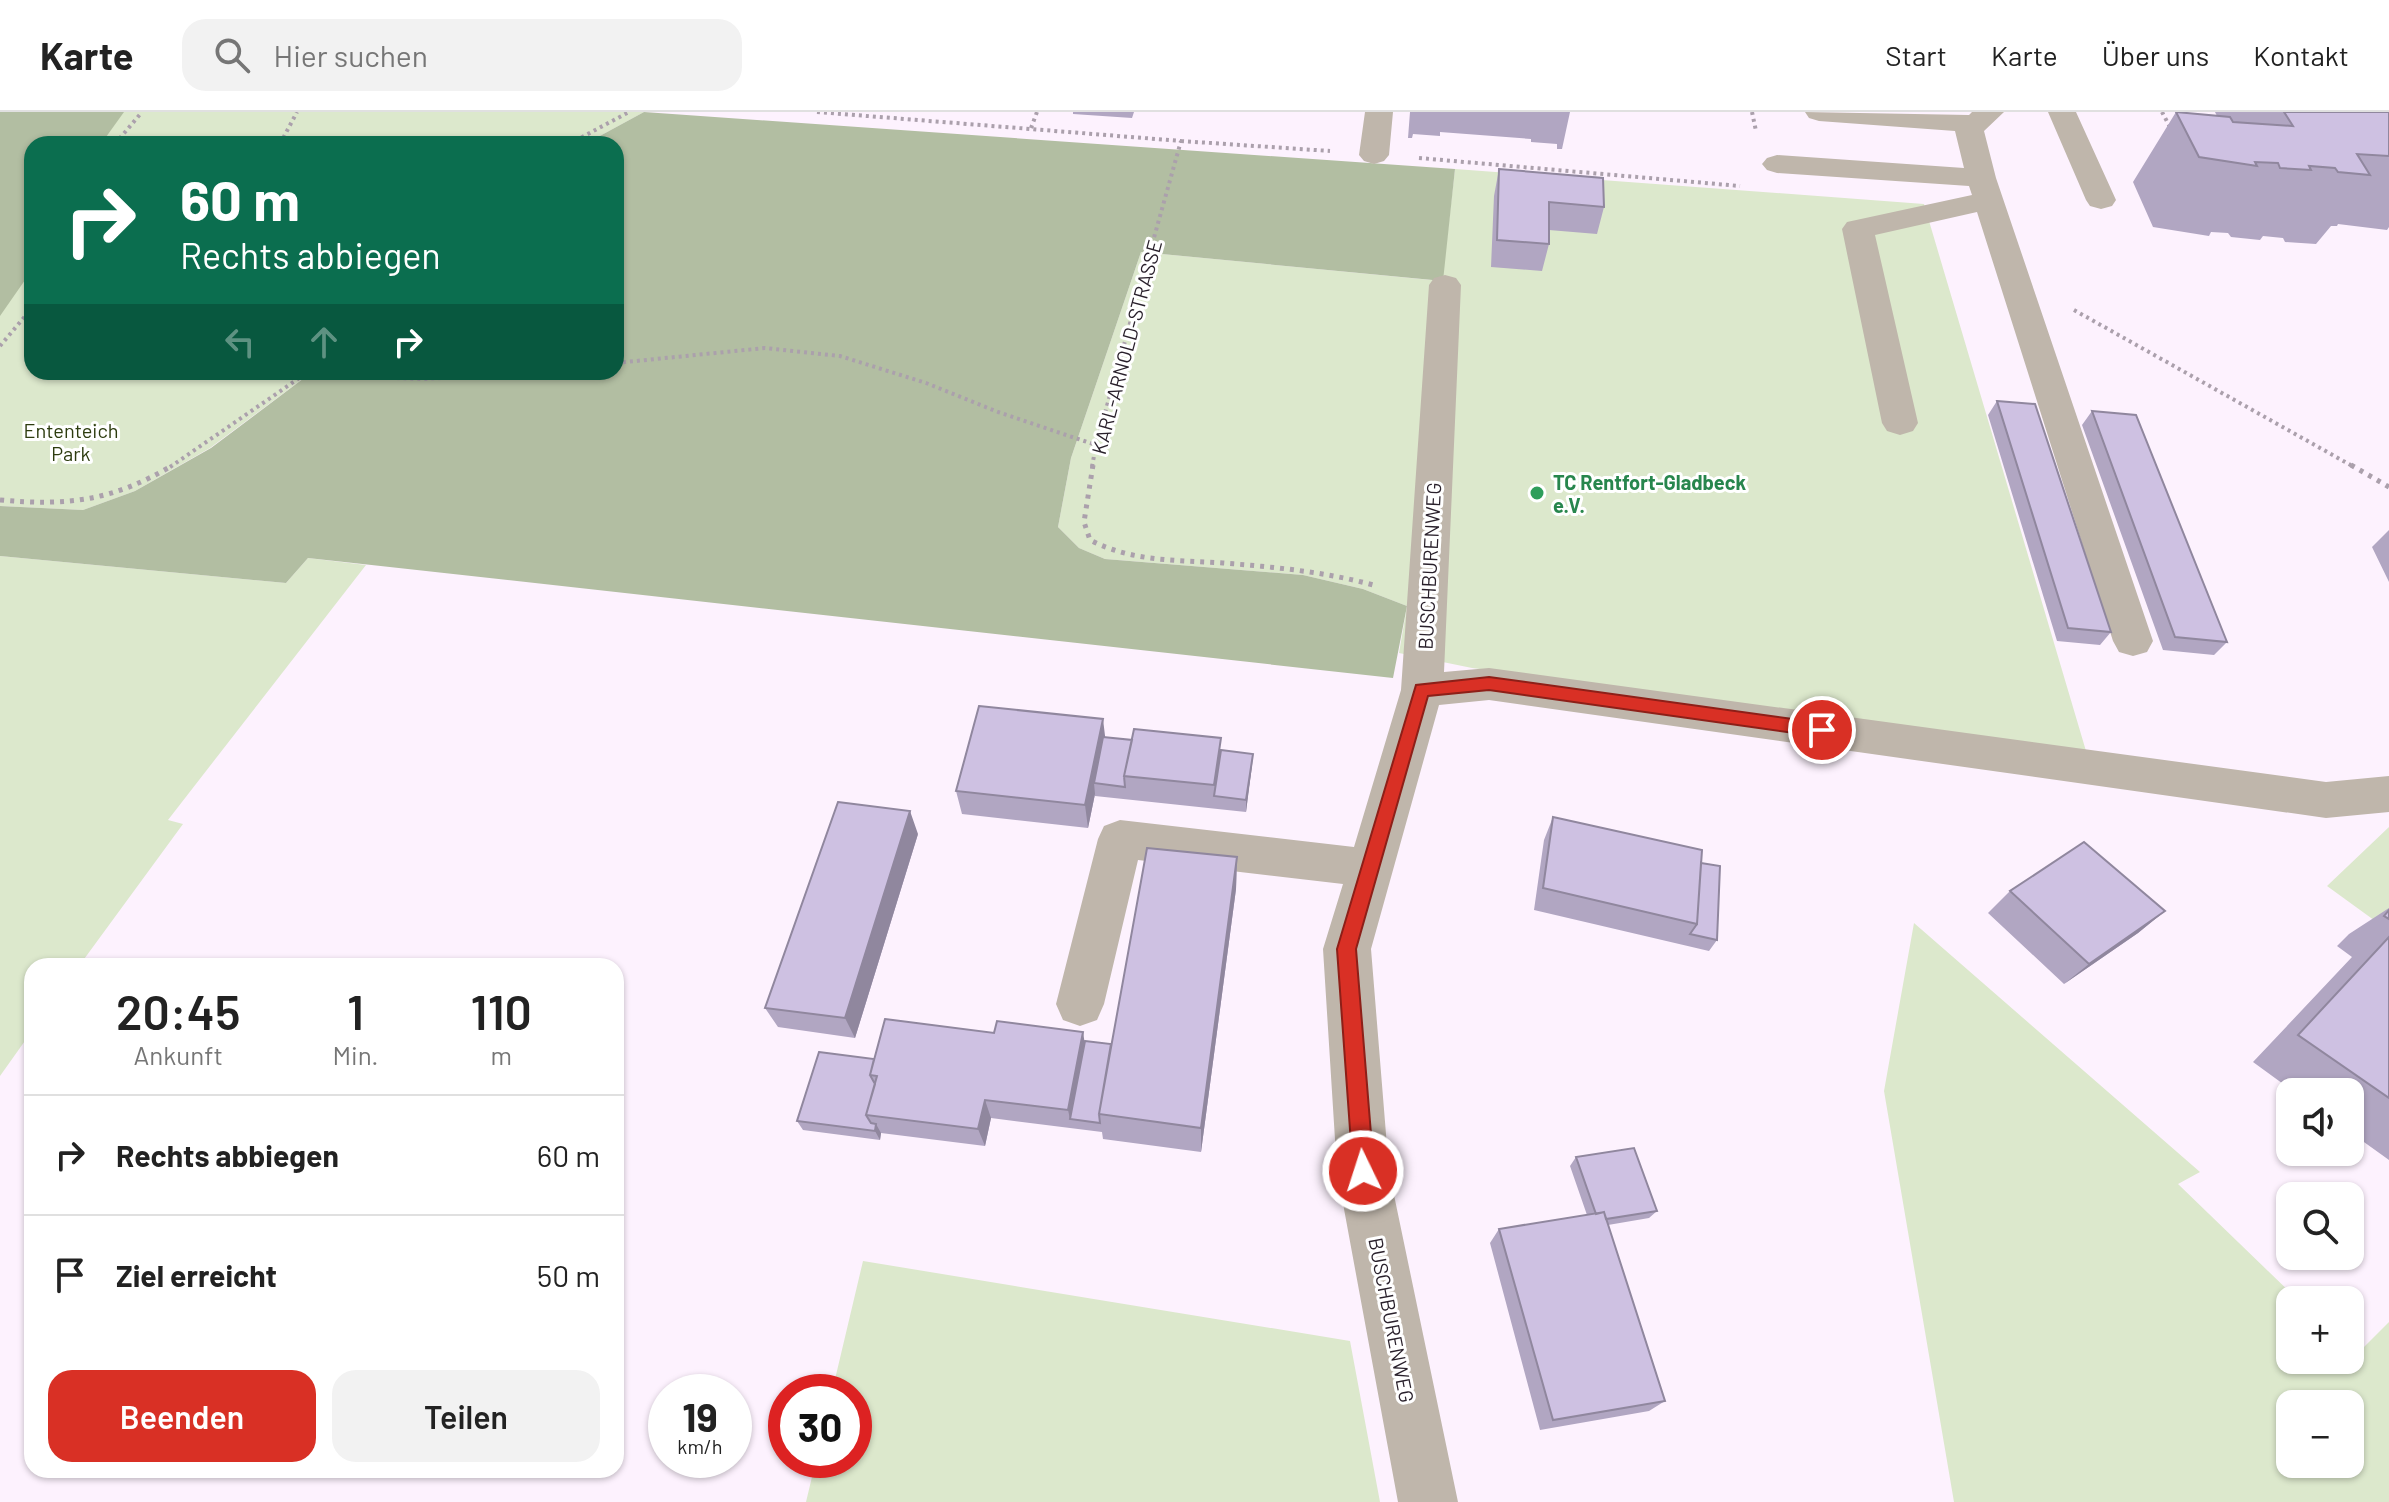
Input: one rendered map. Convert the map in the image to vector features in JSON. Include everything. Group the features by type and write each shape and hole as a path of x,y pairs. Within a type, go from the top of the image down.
{"street":[{"path":"1374,155 1379,112"},
{"path":"1819,112 1983,118"},
{"path":"2062,112 2101,200"},
{"path":"1983,118 1969,129 1984,189 2133,641"},
{"path":"1777,164 1984,189"},
{"path":"1900,423 1858,229 1984,189"},
{"name":"BUSCHBURENWEG","path":"1428,1502 1363,1171 1347,949 1422,690 1445,285"},
{"path":"1422,690 1489,684 2326,800 2389,794"},
{"path":"1080,1004 1120,839 1371,868"}],"path":[{"path":"122,136 142,112"},
{"path":"284,136 297,112"},
{"path":"584,136 629,112"},
{"path":"817,112 1752,187"},
{"path":"1031,128 1037,112"},
{"path":"2162,112 2177,139"},
{"name":"KARL-ARNOLD-STRASSE","path":"1181,141 1148,269 1096,445 1084,522 1090,540 1113,554 1145,559 1303,570 1359,580 1394,591 1427,613"},
{"path":"2013,277 2389,487"},
{"path":"0,346 24,318"},
{"path":"624,362 765,348 827,354 883,368 1096,445"},
{"path":"0,500 80,502 130,488 169,468 296,380"}],"green space":[{"name":"Ententeich Park","path":"0,112 644,112 600,136 24,136 24,380 301,380 210,448 135,491 83,510 0,506"},
{"path":"0,112 124,112 107,136 24,136 24,282 0,316"},
{"path":"644,112 1455,169 1443,281 1141,252 1071,458 1058,527 1079,548 1105,559 1303,575 1363,589 1407,606 1393,678 308,558 286,583 0,556 0,506 83,510 135,491 211,448 301,380 624,380 624,136 600,136"},
{"name":"TC Rentfort-Gladbeck e.V.","path":"1455,169 1924,204 2086,751 1472,668 1399,653 1407,606 1363,589 1303,575 1105,559 1079,548 1058,527 1071,458 1141,252 1442,281"},
{"path":"0,556 286,583 308,558 366,565 168,820 183,824 85,958 24,958 24,1042 0,1076"},
{"path":"2389,827 2389,931 2327,886"},
{"path":"1914,923 2200,1172 2178,1184 2284,1286 2276,1286 2276,1374 2364,1374 2364,1347 2389,1322 2389,1502 1954,1502 1884,1091"},
{"path":"863,1261 1350,1341 1380,1502 806,1502 812,1478 872,1478 872,1374 836,1374"}],"building":[{"path":"2176,112 2230,117 2233,122 2293,126 2284,112 2389,112 2389,156 2357,154 2370,175 2338,172 2335,168 2280,168 2278,163 2255,162 2257,166 2199,157"},
{"path":"1499,169 1603,178 1604,207 1549,202 1549,244 1497,240"},
{"path":"1997,401 2035,404 2111,632 2068,628"},
{"path":"2092,411 2136,415 2227,642 2175,637"},
{"path":"979,706 1103,719 1085,805 956,791"},
{"path":"1134,729 1221,738 1214,785 1124,776"},
{"path":"1103,737 1132,740 1124,776 1125,787 1094,783"},
{"path":"1221,750 1253,754 1246,800 1214,796"},
{"path":"838,802 910,811 845,1018 765,1008"},
{"path":"1553,817 1702,850 1697,924 1543,888"},
{"path":"2084,842 2165,911 2089,964 2010,891"},
{"path":"1147,848 1237,857 1201,1128 1099,1114"},
{"path":"1701,863 1720,866 1717,940 1690,934 1697,924"},
{"path":"2389,937 2389,1098 2298,1035"},
{"path":"885,1019 994,1033 997,1021 1083,1032 1068,1110 985,1100 978,1129 866,1115 877,1076 870,1075"},
{"path":"1085,1041 1111,1044 1100,1123 1070,1119"},
{"path":"819,1052 874,1059 870,1075 875,1084 866,1115 871,1123 876,1124 875,1131 797,1121"},
{"path":"1634,1148 1657,1211 1606,1219 1604,1212 1596,1214 1576,1157"},
{"path":"1604,1212 1665,1401 1553,1420 1499,1229"}],"place":[{"name":"TC Rentfort-Gladbeck e.V.","path":"1537,493"}],"route":[{"path":"1363,1171 1347,949 1422,690 1489,684 1822,730"}]}
